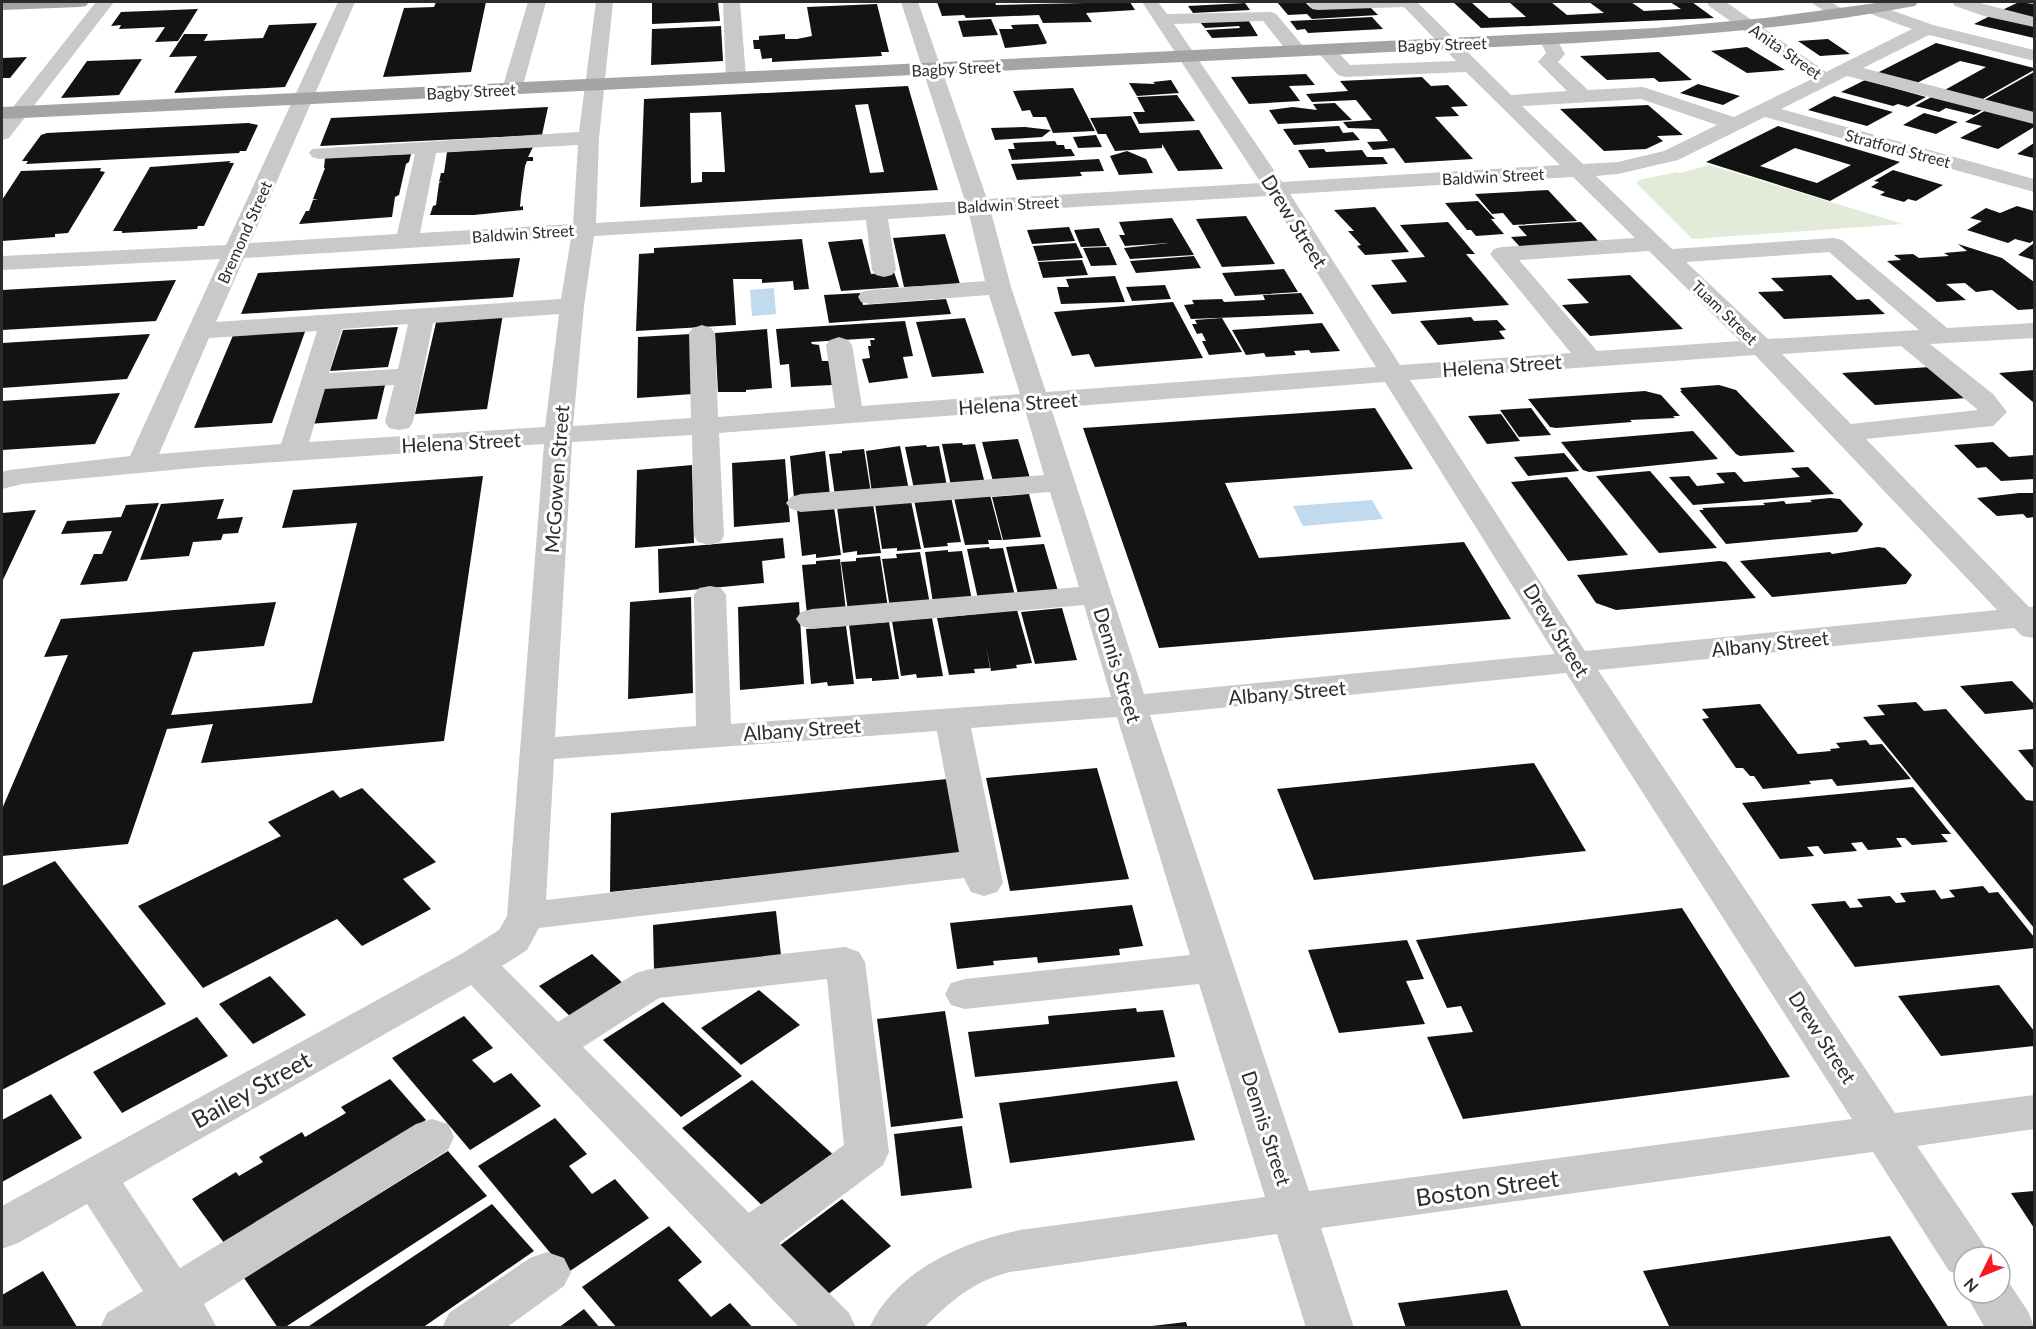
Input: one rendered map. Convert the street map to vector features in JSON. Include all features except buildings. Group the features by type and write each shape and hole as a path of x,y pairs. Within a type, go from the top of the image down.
{"main road":[{"path":"2,5 80,2"},
{"name":"Bagby Street","path":"10,113 1549,40 1749,26 1909,2"}],"street":[{"path":"2,134 10,113 36,90 105,2"},
{"name":"Bremond Street","path":"141,462 346,2"},
{"path":"512,89 537,2"},
{"name":"McGowen Street","path":"488,956 513,940 526,916 558,437 572,306 584,229 589,138 604,2"},
{"path":"731,2 736,77"},
{"name":"Dennis Street","path":"909,2 978,206 999,287 1130,705 1330,1328"},
{"path":"1315,2 1318,5 1408,2"},
{"name":"Tuam Street","path":"1408,2 1506,101 1582,171 1762,348 2030,621"},
{"name":"Anita Street","path":"1715,2 1827,80"},
{"path":"1819,2 1840,14"},
{"path":"1961,2 1990,12 2034,22"},
{"path":"1874,9 1927,29 2034,55"},
{"path":"1156,10 1265,16 1270,18 1297,51"},
{"name":"Drew Street","path":"1156,10 1275,188 1577,664 1958,1245"},
{"name":"Baldwin Street","path":"2,263 237,251 1618,168 1663,159 1927,29"},
{"path":"1549,40 1556,54 1547,62 1583,96"},
{"path":"1324,49 1345,72 1471,66"},
{"path":"1847,70 2034,118"},
{"path":"13,91 36,90"},
{"path":"1506,101 1643,93 1734,124"},
{"name":"Stratford Street","path":"1761,110 2034,186"},
{"path":"319,153 589,138"},
{"path":"406,241 428,147"},
{"path":"876,212 884,270"},
{"path":"1590,359 1502,254 1834,245 1940,335"},
{"path":"870,297 999,287"},
{"path":"198,330 572,306"},
{"path":"399,422 422,316"},
{"path":"293,450 332,322"},
{"name":"Helena Street","path":"2,481 19,476 141,462 293,450 558,437 1035,402 1391,372 2034,330"},
{"path":"702,333 709,536"},
{"path":"1844,433 1983,420 1993,412 1984,400 1907,338"},
{"path":"839,345 850,415"},
{"path":"314,382 410,376"},
{"path":"801,503 1061,482"},
{"path":"710,595 714,736"},
{"path":"812,619 1097,595"},
{"name":"Albany Street","path":"537,749 1183,702 2030,621"},
{"path":"526,916 982,874 952,718"},
{"path":"488,956 554,1045 832,1328"},
{"name":"Bailey Street","path":"2,1229 488,956"},
{"path":"554,1045 650,984 845,962 867,1152 748,1240"},
{"path":"964,994 1215,967"},
{"name":"Boston Street","path":"893,1328 908,1310 945,1278 977,1261 1020,1250 2034,1112"},
{"path":"124,1328 183,1312 432,1137"},
{"path":"94,1176 183,1312"},
{"path":"466,1328 547,1272"},
{"path":"1997,1305 2012,1328"}],"green space":[{"path":"1709,165 1903,224 1692,239 1636,183 1639,180"}],"water":[{"path":"774,288 776,314 752,316 750,290"},
{"path":"1372,500 1383,519 1303,526 1293,506"}]}
